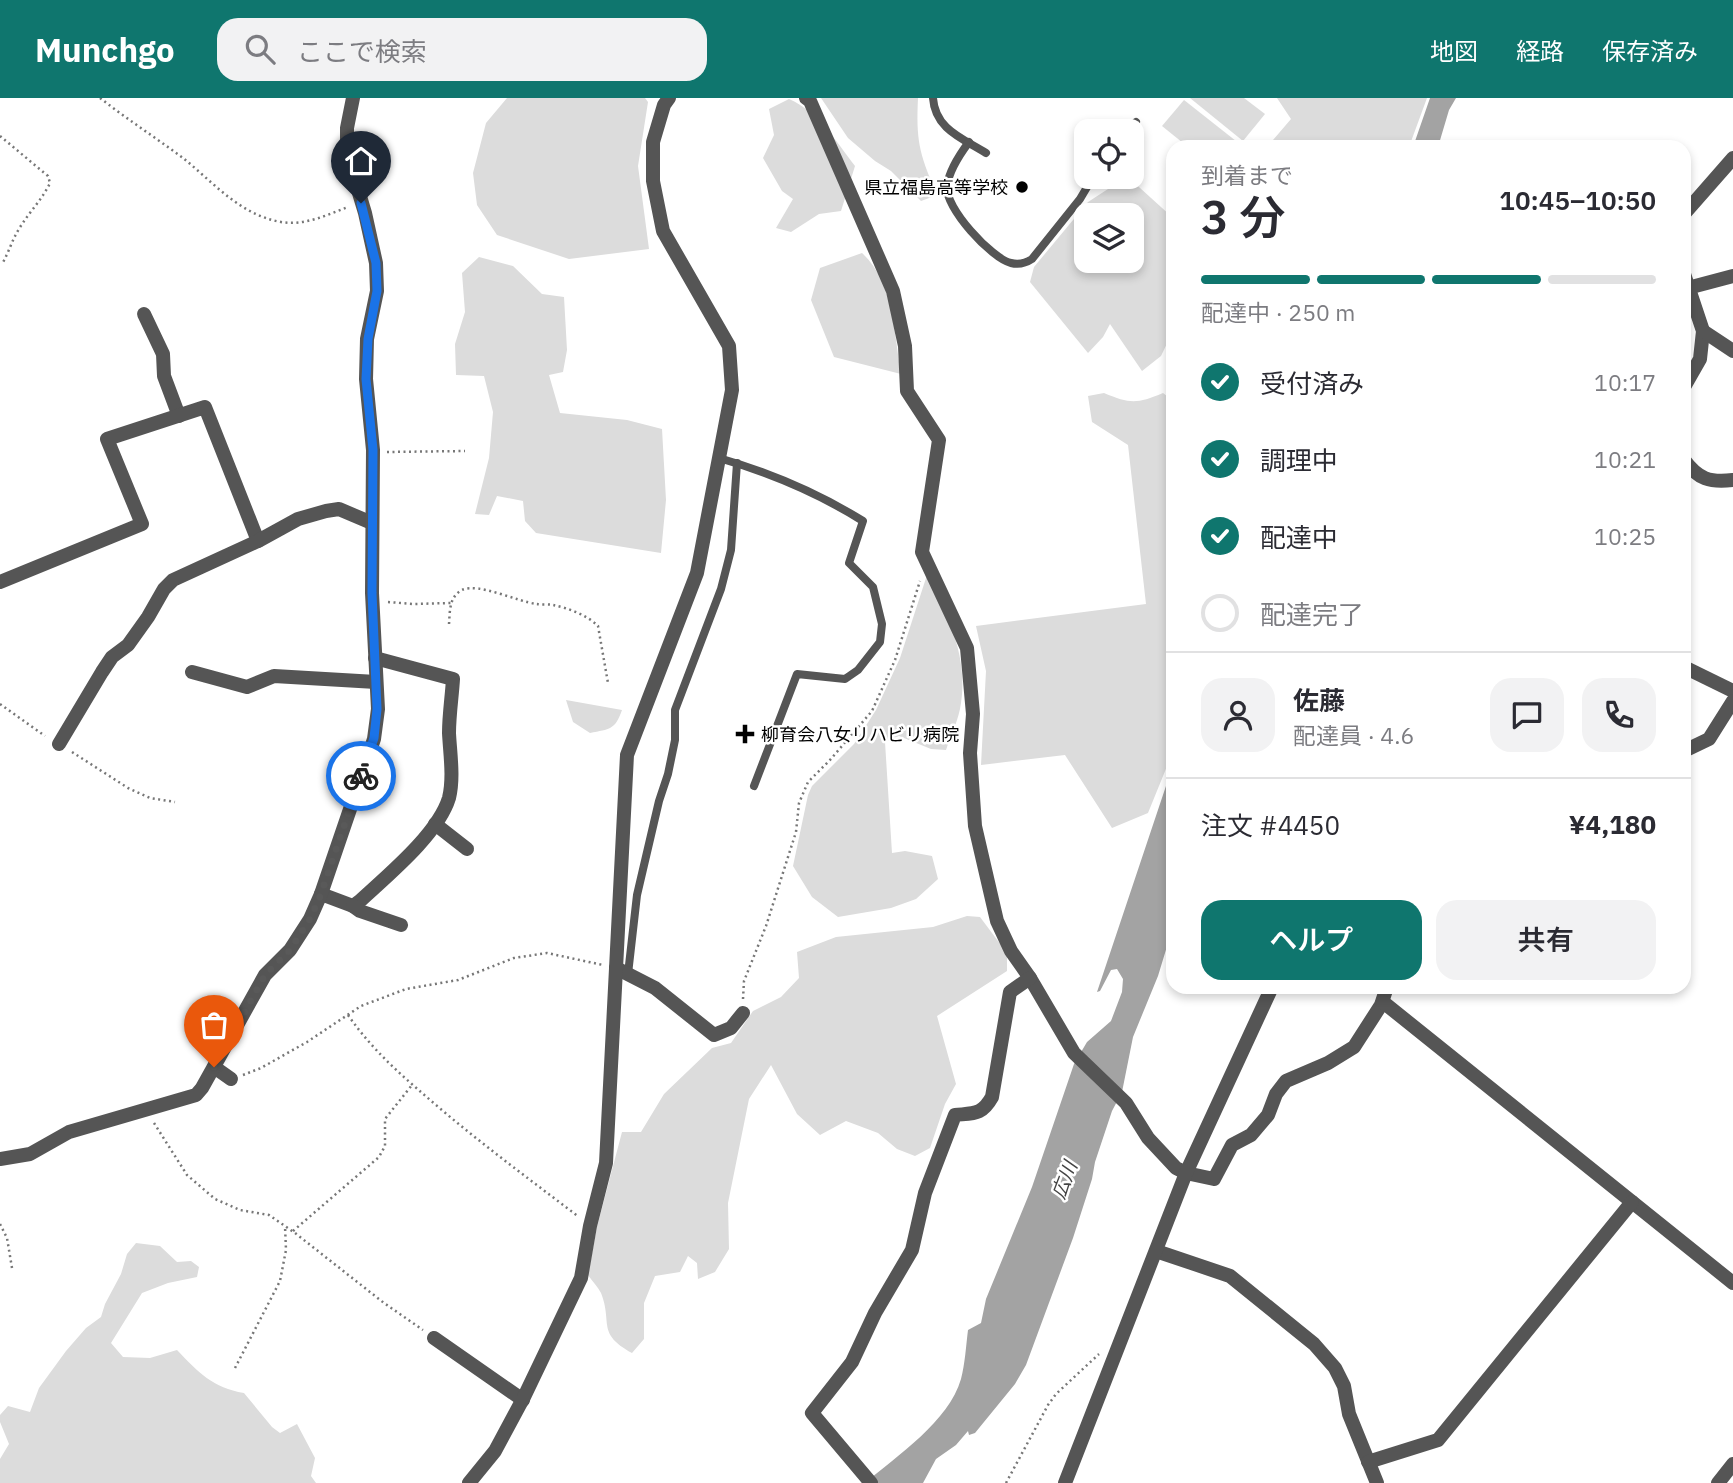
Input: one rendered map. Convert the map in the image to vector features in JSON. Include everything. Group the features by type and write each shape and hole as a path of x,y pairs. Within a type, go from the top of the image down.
{"street":[{"path":"0,1160 30,1154 69,1132 196,1095 265,975 290,950 310,919 374,738 377,709 372,600 373,453 366,379 368,339 377,291 376,263 347,153 347,128 353,98"},
{"path":"469,1483 495,1451 523,1400 581,1278 590,1226 606,1163 622,971 627,755 696,573 732,390 729,346 663,231 653,181 653,142 664,105 669,98"},
{"path":"806,98 810,101 894,291 905,346 908,391 939,440 922,552 967,649 974,714 970,753 975,826 996,921 1011,951 1074,1053 1126,1103 1148,1138 1176,1168 1214,1179 1232,1145 1251,1135 1268,1115 1276,1094 1286,1081 1328,1063 1353,1047 1383,1002 1385,994"},
{"path":"1691,206 1733,158"},
{"path":"1691,282 1733,276"},
{"path":"1691,299 1703,331 1700,359 1691,375"},
{"path":"144,314 163,354 164,376 179,416"},
{"path":"1703,331 1733,351"},
{"path":"2,577 142,524 107,439 205,407 258,541"},
{"path":"1691,470 1694,474 1717,482 1733,480"},
{"path":"59,744 112,657 128,645 164,589 173,580 258,541 298,519 340,509 372,523"},
{"path":"353,906 406,858 435,824 449,798 449,730 453,679 376,658"},
{"path":"1691,670 1733,691"},
{"path":"192,672 247,687 274,676 376,682"},
{"path":"1691,748 1709,739 1733,701"},
{"path":"435,824 467,849"},
{"path":"321,894 401,925"},
{"path":"622,971 655,988 714,1035 730,1028 743,1013"},
{"path":"869,1480 812,1413 852,1362 875,1313 912,1250 925,1193 955,1115 975,1113 986,1108 992,1097 1010,992 1030,978"},
{"path":"1065,1483 1186,1173 1269,994"},
{"path":"1383,1002 1733,1283"},
{"path":"214,1067 231,1079"},
{"path":"1368,1462 1438,1440 1632,1202"},
{"path":"1156,1251 1230,1276 1314,1344 1335,1368 1344,1386 1349,1414 1377,1483"},
{"path":"434,1338 523,1400"},
{"path":"1718,1483 1733,1464"}],"lane":[{"path":"933,98 934,111 943,128 986,153"},
{"path":"969,142 960,154 947,186 948,198 955,212 993,253 1013,264 1026,263 1032,259 1086,189"},
{"path":"719,458 761,470 828,499 863,521 849,564 873,587 882,624 880,642 858,670 845,679 797,674 754,786"},
{"path":"622,971 637,895 668,774 674,740 675,710 721,589 731,550 737,463"}],"path":[{"path":"100,98 184,160 227,197 262,216 282,222 310,221 361,203"},
{"path":"0,136 48,176 50,183 44,197 18,230 2,264"},
{"path":"373,453 465,452"},
{"path":"743,1013 744,981 766,926 792,844 807,782 830,760 872,711 895,660 927,561"},
{"path":"449,624 451,603 455,595 464,589 475,588 536,604 552,604 598,625 608,683"},
{"path":"372,600 413,604 451,603"},
{"path":"0,704 128,788 150,798 174,802"},
{"path":"231,1079 261,1068 307,1042 361,1006 406,989 458,981 514,958 547,953 622,971"},
{"path":"348,1015 376,1052 412,1085 480,1142 590,1226"},
{"path":"293,1231 379,1157 384,1146 385,1119 412,1085"},
{"path":"163,1117 152,1120 160,1128 187,1175 215,1199 240,1210 269,1216 293,1231 384,1303 434,1338"},
{"path":"0,1224 6,1238 12,1268"},
{"path":"235,1368 280,1281 286,1250 285,1226"},
{"path":"1006,1483 1032,1431 1056,1394 1105,1349"}],"shaded area":[{"path":"507,98 645,98 648,102 638,166 649,249 569,259 497,235 477,205 473,173 486,123"},
{"path":"821,98 918,98 918,135 925,166 935,190 932,197 921,201 891,171 848,138"},
{"path":"1190,98 1244,98 1265,114 1242,140"},
{"path":"1277,98 1427,98 1412,140 1273,140 1291,119"},
{"path":"789,99 818,119 855,166 841,211 819,214 791,232 776,228 793,199 782,191 763,158 774,135 769,109"},
{"path":"1184,100 1235,140 1179,140 1162,126"},
{"path":"1108,189 1141,189 1166,212 1166,346 1161,356 1142,371 1110,324 1103,337 1088,353 1030,282 1034,267 1074,219 1074,273 1144,273 1144,203 1087,203"},
{"path":"862,253 873,265 887,293 901,374 834,357 811,300 820,268"},
{"path":"479,257 513,266 542,294 564,297 567,350 563,372 549,375 560,413 627,420 662,429 666,500 661,553 536,533 525,521 523,501 497,496 489,515 475,514 489,458 493,412 484,376 456,375 455,344 465,312 462,273"},
{"path":"1104,393 1134,401 1163,393 1166,395 1166,769 1148,813 1112,828 1065,755 981,765 986,671 976,626 1146,604 1128,445 1092,422 1088,396"},
{"path":"927,575 949,621 959,652 962,685 959,715 946,750 931,749 899,736 885,742 892,853 905,851 932,856 938,879 916,899 891,908 838,917 812,897 793,866 808,795 812,786 854,744 876,710 900,658"},
{"path":"566,700 622,710 611,728 590,733 573,722"},
{"path":"967,916 980,917 1007,953 1007,971 937,1016 956,1084 945,1104 930,1148 915,1156 897,1149 878,1133 846,1121 820,1135 797,1114 771,1065 749,1099 728,1203 729,1249 715,1272 698,1279 697,1263 688,1256 680,1272 655,1276 644,1303 644,1339 632,1353 621,1346 610,1333 601,1293 588,1275 597,1227 622,1132 641,1132 664,1094 712,1048 731,1043 753,1011 781,997 799,978 797,952 836,937 933,927"},
{"path":"136,1243 160,1246 177,1262 191,1261 199,1267 197,1277 168,1283 142,1293 111,1343 123,1357 150,1358 177,1350 199,1372 215,1383 244,1393 280,1433 297,1424 315,1458 311,1476 316,1483 0,1483 0,1459 9,1444 0,1415 8,1406 30,1412 39,1388 66,1351 86,1328 101,1317 127,1254"}],"water":[{"path":"1430,98 1456,98 1449,110 1440,140 1415,140"},
{"name":"広川","path":"1166,786 1166,950 1133,1037 1122,1092 1112,1111 1073,1238 1026,1365 1015,1384 975,1433 969,1435 968,1431 956,1445 936,1459 923,1483 865,1483 920,1437 955,1394 961,1379 968,1330 981,1323 986,1299 1032,1187 1074,1064 1087,1042 1111,1021 1122,992 1123,979 1117,969 1111,970 1097,992"}],"way so far":[{"path":"214,1067 265,975 290,950 310,919 361,776"}],"place":[{"name":"県立福島高等学校","path":"1022,187"},
{"name":"柳育会八女リハビリ病院","path":"745,734"}],"route":[{"path":"361,203 376,263 377,291 368,339 366,379 373,450 372,593 377,709 374,738 361,776"}]}
